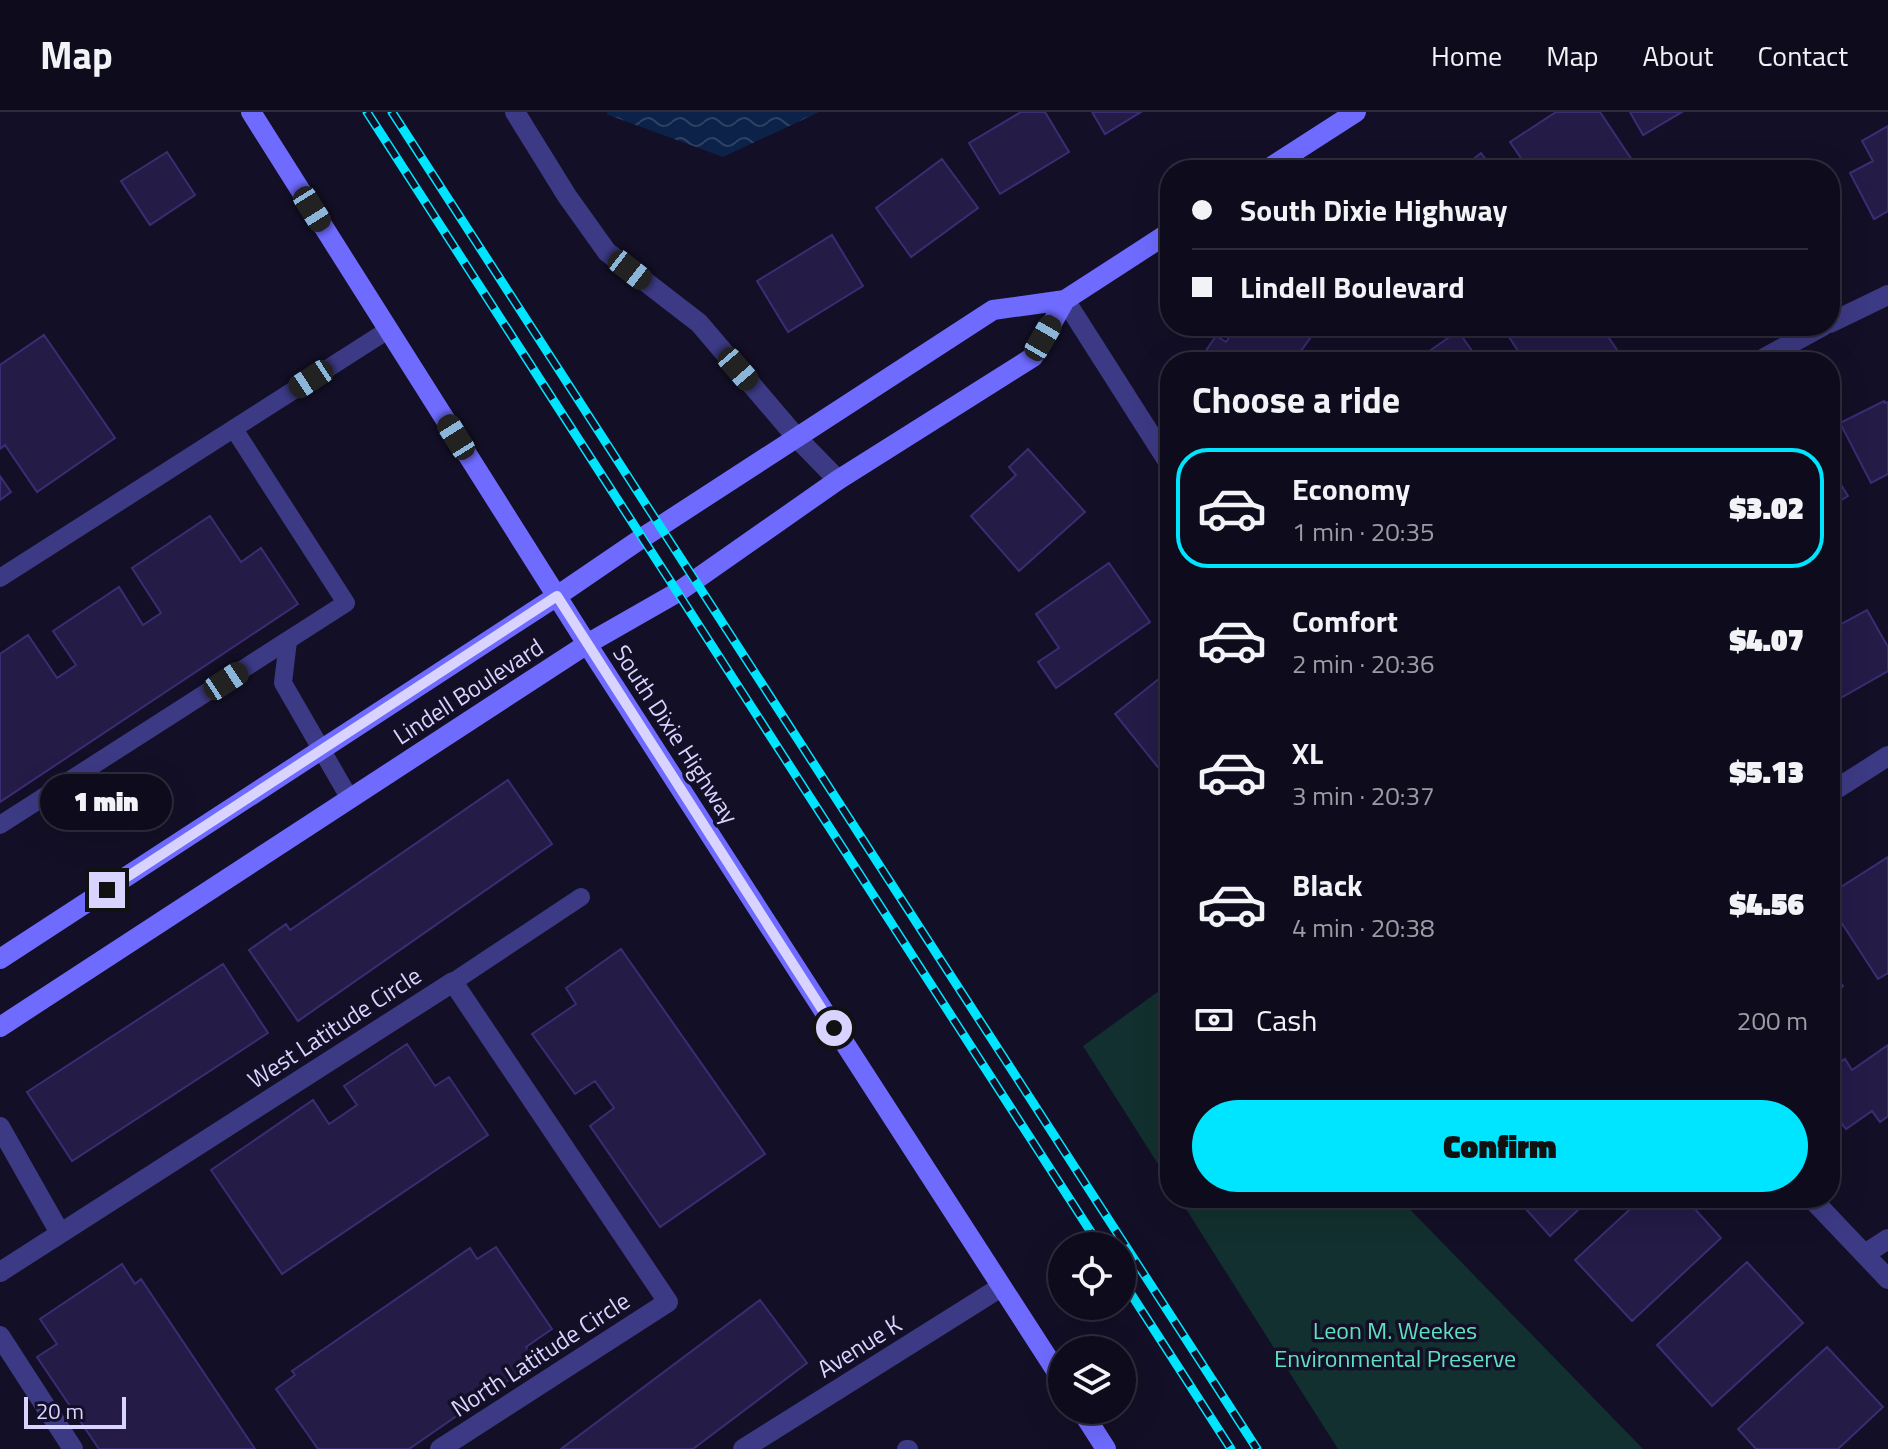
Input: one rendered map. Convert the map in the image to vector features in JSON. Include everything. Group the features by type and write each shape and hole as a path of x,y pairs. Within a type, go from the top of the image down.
{"street":[{"name":"South Dixie Highway","path":"251,112 587,644 1048,1359"},
{"path":"515,112 567,196 607,252 699,323 797,438 838,480"},
{"path":"1282,160 1356,112"},
{"name":"Lindell Boulevard","path":"0,959 993,310 1065,300 1160,238"},
{"path":"1840,318 1888,295"},
{"path":"1065,300 1160,449"},
{"name":"Lindell Boulevard","path":"0,1027 587,644 678,592 838,480 1033,357 1065,300"},
{"path":"1775,352 1805,336"},
{"path":"1840,787 1888,756"},
{"name":"West Latitude Circle","path":"0,1272 453,982 668,1302"},
{"path":"0,1127 60,1233"},
{"path":"1821,1208 1888,1279"},
{"path":"1865,1254 1888,1239"},
{"name":"Avenue K","path":"743,1449 1001,1287"},
{"name":"North Latitude Circle","path":"440,1449 668,1302"},
{"path":"0,1336 73,1449"},
{"path":"1090,1424 1106,1449"}],"lane":[{"path":"0,578 388,330"},
{"path":"0,825 346,603 234,429"},
{"path":"288,641 283,683 350,799"},
{"path":"453,982 581,897"}],"green space":[{"path":"1160,990 1160,1167 1083,1046"},
{"name":"Leon M. Weekes Environmental Preserve","path":"1185,1208 1409,1208 1643,1449 1338,1449"}],"water":[{"path":"819,112 723,157 606,114"}],"building":[{"path":"1021,112 1045,112 1069,152 1000,194 969,143"},
{"path":"1092,112 1141,112 1105,134"},
{"path":"1556,112 1600,112 1632,160 1522,160 1510,142"},
{"path":"1630,112 1682,112 1643,135"},
{"path":"1888,126 1888,211 1874,219 1850,173 1873,161 1862,141"},
{"path":"167,152 195,195 150,225 121,181"},
{"path":"1481,153 1486,160 1472,160"},
{"path":"942,159 978,208 911,257 876,208"},
{"path":"832,235 863,286 788,332 757,281"},
{"path":"44,335 115,438 37,492 5,445 0,449 0,365"},
{"path":"1216,336 1226,342 1230,336 1311,337 1300,352 1205,352"},
{"path":"1451,336 1462,336 1473,352 1428,352"},
{"path":"1508,336 1608,336 1618,352 1519,352"},
{"path":"1884,401 1888,402 1888,474 1871,483 1840,423"},
{"path":"1028,449 1085,512 1019,571 971,516 1016,475 1009,467"},
{"path":"0,476 11,492 0,500"},
{"path":"1840,483 1848,496 1840,501"},
{"path":"210,516 241,562 261,548 298,604 0,802 0,654 28,635 57,678 76,665 53,631 119,587 143,625 161,613 132,568"},
{"path":"1109,563 1150,622 1056,688 1038,662 1059,648 1036,614"},
{"path":"1867,610 1888,647 1888,671 1840,698 1840,625"},
{"path":"1160,678 1160,770 1115,714"},
{"path":"508,780 552,844 298,1021 249,950 286,924 290,930"},
{"path":"1888,857 1888,973 1878,979 1840,920 1840,888"},
{"path":"621,949 765,1154 660,1227 590,1126 614,1108 595,1081 575,1094 532,1034 576,1004 566,988"},
{"path":"223,964 268,1033 72,1161 27,1092"},
{"path":"407,1044 435,1086 449,1077 488,1135 282,1274 211,1170 313,1100 329,1124 357,1105 344,1086"},
{"path":"1888,1045 1888,1116 1880,1122 1872,1111 1846,1129 1840,1121 1840,1062 1845,1059 1852,1070"},
{"path":"1525,1208 1580,1208 1550,1236"},
{"path":"1631,1208 1694,1208 1721,1238 1632,1321 1575,1260"},
{"path":"496,1247 552,1329 526,1347 536,1361 409,1449 318,1449 276,1389 295,1375 292,1371 470,1248 477,1259"},
{"path":"1747,1262 1803,1323 1712,1406 1657,1345"},
{"path":"122,1264 135,1284 141,1279 255,1449 99,1449 37,1357 57,1344 40,1319"},
{"path":"760,1300 807,1363 693,1449 561,1449"},
{"path":"1827,1347 1883,1407 1838,1449 1756,1449 1738,1429"}],"railway":[{"path":"367,112 1091,1232"},
{"path":"392,112 1257,1449"},
{"path":"1136,1302 1231,1449"}],"route":[{"path":"107,890 557,596 834,1028"}]}
